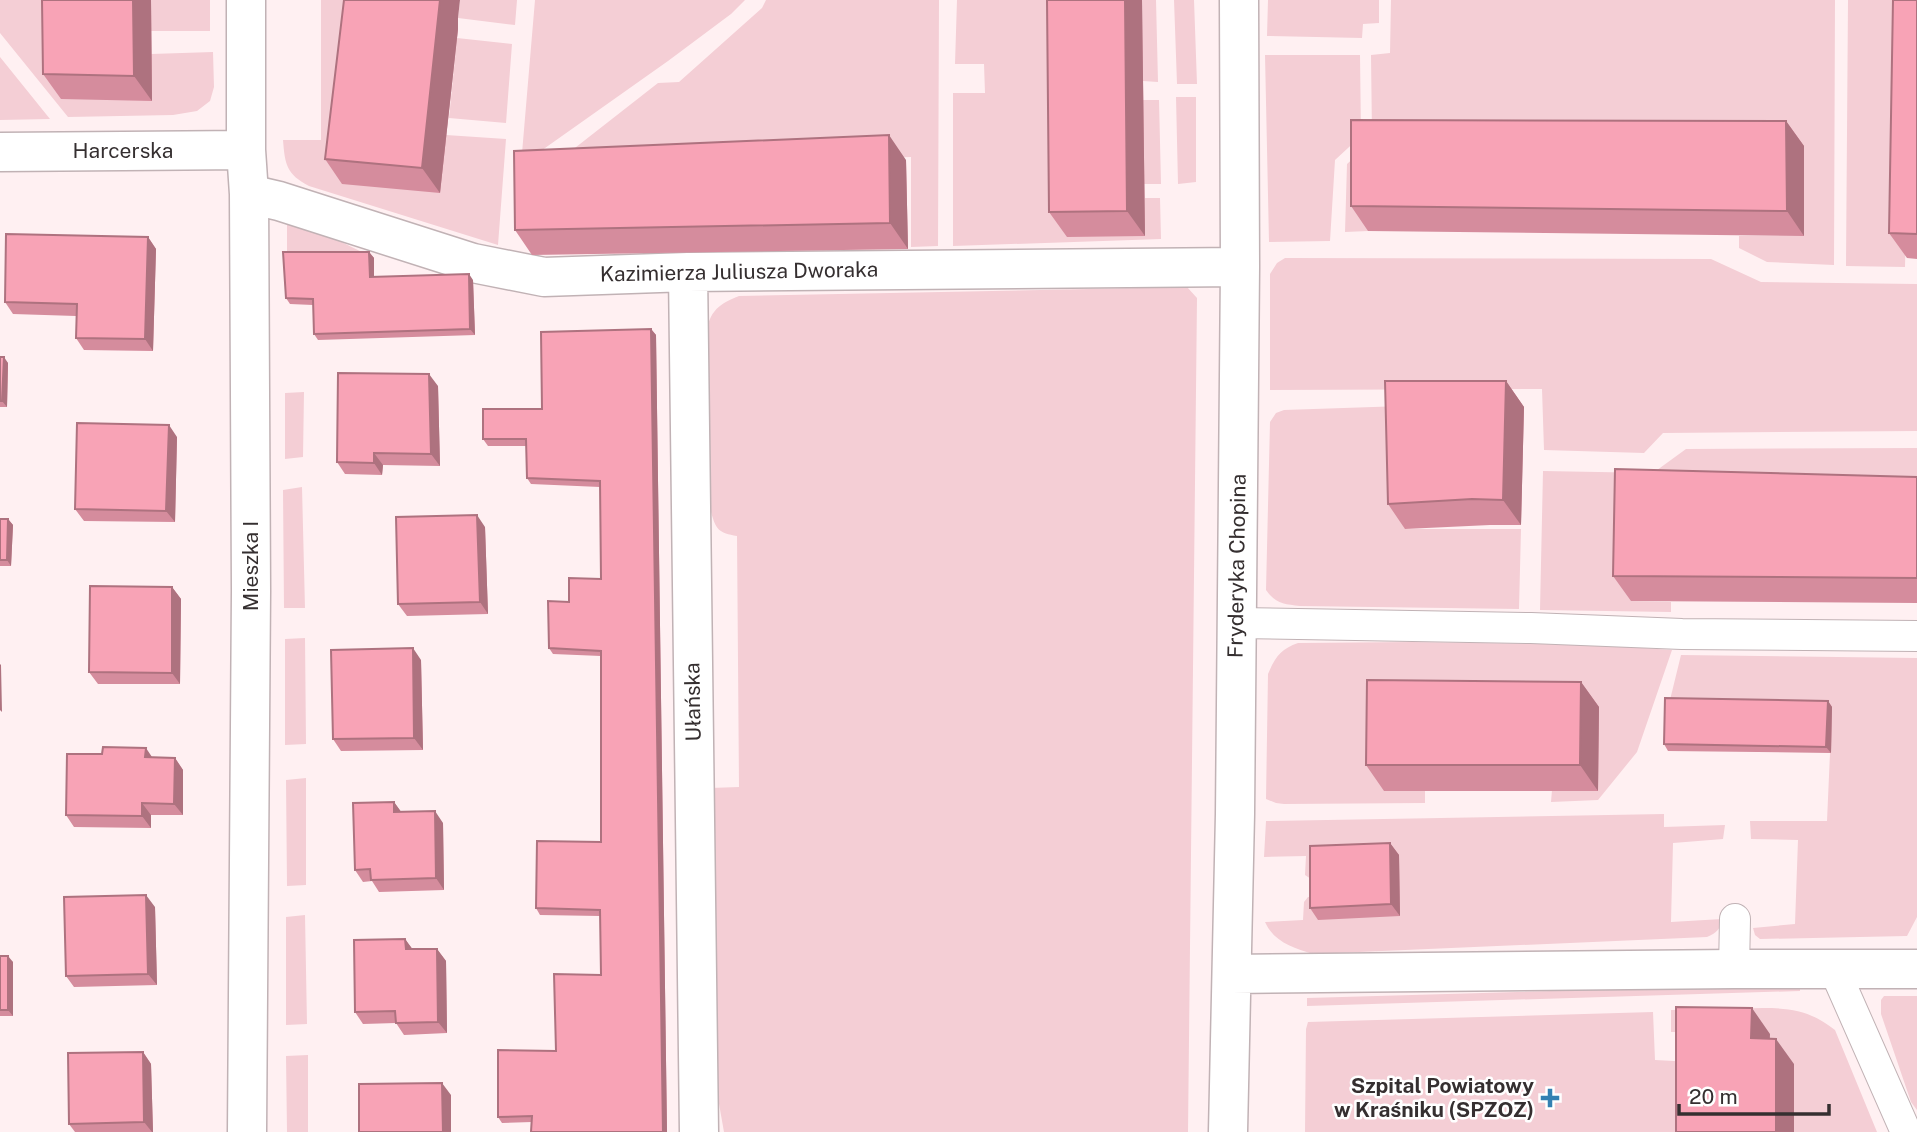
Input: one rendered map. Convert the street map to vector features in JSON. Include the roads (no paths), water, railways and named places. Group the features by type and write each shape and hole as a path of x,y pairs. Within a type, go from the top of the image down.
{"street":[{"name":"Mieszka I","path":"246,0 251,591 247,1132"},
{"name":"Fryderyka Chopina","path":"1228,1132 1240,267 1239,0"},
{"name":"Harcerska","path":"0,152 246,150"},
{"name":"Kazimierza Juliusza Dworaka","path":"249,194 279,201 473,263 544,277 688,272 1240,267"},
{"name":"Ułańska","path":"688,272 699,1132"},
{"path":"1232,974 1917,969"}],"lane":[{"path":"1236,623 1531,628 1682,634 1917,636"},
{"path":"1734,969 1735,919"},
{"path":"1834,969 1906,1132"}],"place":[{"name":"Szpital Powiatowy w Kraśniku (SPZOZ)","path":"1550,1098"}]}
